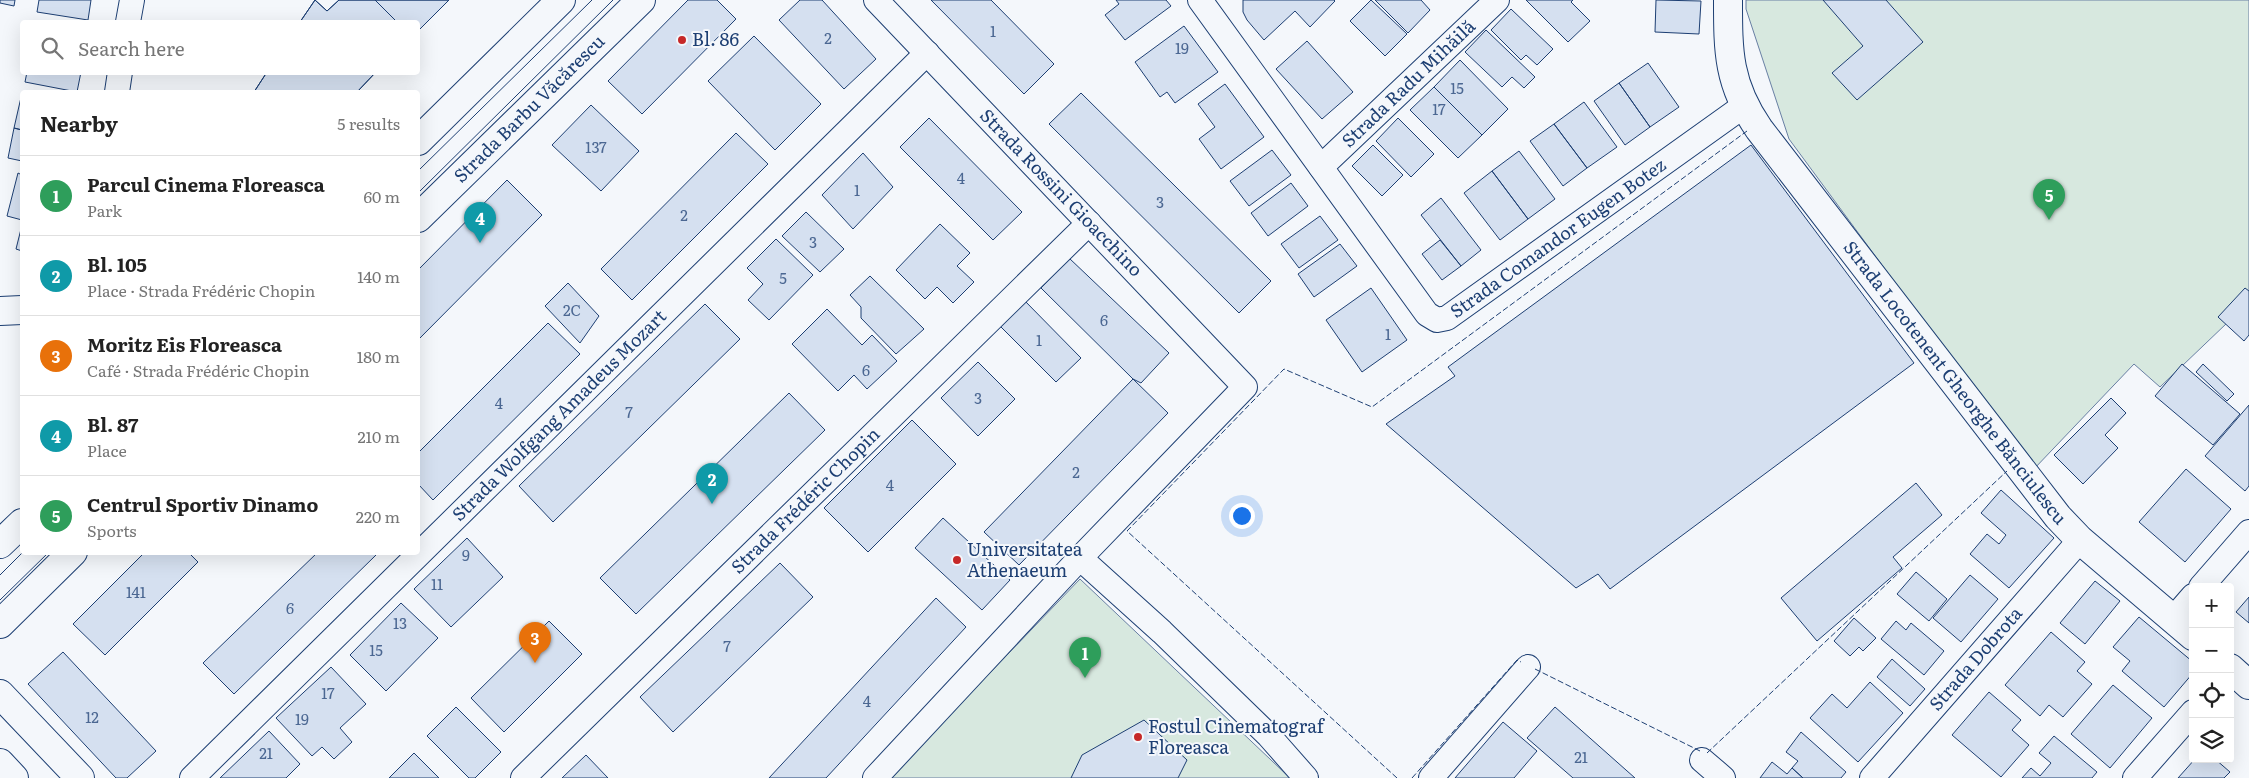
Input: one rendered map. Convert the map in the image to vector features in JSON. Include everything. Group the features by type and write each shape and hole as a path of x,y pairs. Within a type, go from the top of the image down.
{"street":[{"path":"128,20 132,0"},
{"path":"420,139 561,0"},
{"name":"Strada Barbu Văcărescu","path":"420,216 641,0"},
{"name":"Strada Rossini Gioacchino","path":"876,0 1245,387 1080,558"},
{"name":"Strada Radu Mihăilă","path":"1321,168 1497,0"},
{"path":"1728,0 1730,66 1744,105"},
{"name":"Strada Comandor Eugen Botez","path":"1206,2 1321,168 1427,314 1437,320 1447,318 1744,105"},
{"name":"Strada Wolfgang Amadeus Mozart","path":"420,553 927,53"},
{"path":"117,90 120,75"},
{"name":"Strada Locotenent Gheorghe Bănciulescu","path":"1744,105 1765,137 1962,396 2058,517 2080,540 2183,628"},
{"name":"Strada Frédéric Chopin","path":"522,778 1089,224"},
{"path":"0,311 20,310"},
{"path":"0,544 20,525"},
{"path":"2204,583 2249,532"},
{"name":"Strada Dobrota","path":"1872,778 2080,540"},
{"path":"0,624 70,555"},
{"name":"Strada Wolfgang Amadeus Mozart","path":"192,778 418,555"},
{"path":"875,778 1080,558 1162,632 1269,736 1306,778"},
{"path":"2183,628 2189,609"},
{"path":"1431,778 1528,667"},
{"path":"2234,672 2249,685"},
{"path":"0,694 80,778"},
{"path":"2135,778 2189,717"},
{"path":"1702,760 1723,778"},
{"path":"0,763 14,778"}],"shaded area":[{"path":"1746,0 2249,0 2249,302 2160,387 2134,364 2033,470 1789,139 1746,9"},
{"path":"1080,579 1290,778 889,778"}],"building":[{"path":"0,0 15,0 14,6 0,3"},
{"path":"39,0 91,0 88,20 37,12"},
{"path":"315,0 327,11 339,0 375,0 395,20 301,20"},
{"path":"315,0 327,11 339,0 449,0 420,29 420,20 301,20"},
{"path":"375,0 449,0 420,29 420,20 395,20"},
{"name":"Bl. 86","path":"688,0 717,0 736,19 642,114 608,81"},
{"path":"800,0 822,0 876,59 844,89 779,20"},
{"path":"931,0 991,0 1054,64 1024,94"},
{"path":"1116,0 1166,0 1171,6 1125,40 1105,15 1119,4"},
{"path":"1243,0 1335,1 1310,27 1295,11 1264,40 1247,20 1243,12"},
{"path":"1371,0 1407,34 1385,56 1350,21"},
{"path":"1375,0 1421,0 1430,10 1408,33"},
{"path":"1526,0 1573,0 1571,2 1590,21 1568,42"},
{"path":"1656,0 1701,1 1699,34 1655,32"},
{"path":"1823,0 1886,0 1923,42 1857,100 1832,73 1863,46"},
{"path":"1511,9 1553,49 1537,65 1526,55 1521,60 1491,30"},
{"path":"1184,26 1218,72 1175,103 1167,92 1160,97 1135,62"},
{"path":"1486,30 1535,77 1524,88 1512,77 1502,87 1465,52"},
{"path":"754,36 821,104 775,150 708,81"},
{"path":"1307,41 1353,92 1322,119 1276,69"},
{"path":"1460,60 1508,109 1482,135 1434,87"},
{"path":"1648,63 1679,107 1650,127 1619,83"},
{"path":"26,75 80,75 77,90 67,90 25,82"},
{"path":"265,75 373,75 359,90 255,90"},
{"path":"265,75 373,75 359,90 255,90"},
{"path":"1619,83 1650,127 1625,145 1594,101"},
{"path":"1225,84 1264,137 1221,169 1199,139 1215,127 1198,104"},
{"path":"1434,87 1482,135 1458,158 1410,110"},
{"path":"1081,93 1271,281 1239,313 1049,124"},
{"path":"20,102 20,130 14,128"},
{"path":"1584,102 1617,147 1587,168 1554,124"},
{"path":"591,105 639,151 601,191 552,145"},
{"path":"929,118 1022,212 993,240 900,147"},
{"path":"1398,118 1434,154 1411,177 1376,141"},
{"path":"1554,124 1587,168 1563,186 1530,141"},
{"path":"14,128 20,130 20,161 8,158"},
{"path":"736,133 768,164 632,300 601,269"},
{"path":"1373,145 1403,175 1382,196 1352,166"},
{"path":"1751,145 1914,363 1610,589 1598,574 1576,588 1386,424 1455,376 1448,367"},
{"path":"1272,150 1291,175 1249,206 1230,181"},
{"path":"1519,151 1555,199 1528,219 1492,171"},
{"path":"863,153 893,187 853,229 822,195"},
{"path":"1492,171 1528,219 1500,240 1464,193"},
{"path":"18,173 20,174 20,219 7,216"},
{"path":"507,180 542,215 420,338 420,268"},
{"path":"1291,183 1308,206 1268,236 1251,213"},
{"path":"1441,198 1481,250 1461,266 1421,215"},
{"path":"806,212 844,249 820,272 782,236"},
{"path":"1320,216 1338,240 1299,268 1281,244"},
{"path":"940,224 970,253 957,266 974,282 953,303 937,287 925,299 896,270"},
{"path":"20,233 20,250 16,249"},
{"path":"776,239 813,275 769,320 748,300 763,284 747,268"},
{"path":"1440,240 1461,266 1442,280 1422,254"},
{"path":"1340,244 1357,266 1314,297 1298,274"},
{"path":"1069,258 1169,353 1141,383 1133,379 1041,288"},
{"path":"870,276 924,329 896,354 861,318 861,307 850,295"},
{"path":"568,283 599,316 580,343 545,306"},
{"path":"1371,288 1407,340 1362,372 1326,320"},
{"path":"2245,288 2249,291 2249,335 2244,341 2218,317"},
{"path":"1023,299 1081,358 1056,382 998,324"},
{"path":"705,304 740,339 553,522 519,486"},
{"path":"827,309 862,345 872,335 897,361 867,389 854,375 838,391 792,344"},
{"path":"548,323 580,354 433,500 420,486 420,451"},
{"path":"978,362 1015,399 978,436 941,398"},
{"path":"2182,364 2240,414 2213,445 2155,396"},
{"path":"2203,364 2234,394 2227,401 2196,372"},
{"path":"1133,379 1168,413 1019,565 984,532"},
{"path":"789,393 825,430 636,614 600,578"},
{"path":"2111,398 2126,413 2105,435 2118,448 2083,484 2054,455"},
{"path":"2249,405 2249,486 2245,491 2205,456"},
{"path":"912,420 956,464 868,552 824,508"},
{"path":"2186,469 2231,509 2185,562 2139,522"},
{"path":"1916,483 1942,515 1893,557 1902,568 1817,641 1781,598"},
{"path":"2001,490 2054,538 2009,588 1970,554 1987,534 1999,544 2006,535 1981,513"},
{"path":"943,518 1010,580 982,610 915,548"},
{"path":"467,538 503,577 451,627 414,589"},
{"path":"142,555 191,555 198,562 105,655 73,624"},
{"path":"315,555 376,555 234,694 203,663"},
{"path":"780,563 813,597 673,732 640,697"},
{"path":"1916,572 1947,599 1929,621 1897,594"},
{"path":"1970,575 1998,599 1961,642 1933,618"},
{"path":"2095,581 2120,601 2085,644 2060,623"},
{"path":"2249,597 2249,623 2236,612"},
{"path":"936,598 966,627 826,778 769,778"},
{"path":"401,603 438,638 386,691 350,655"},
{"path":"2139,617 2189,659 2189,678 2164,707 2122,671 2130,661 2113,647"},
{"path":"1854,618 1876,638 1863,651 1859,647 1850,656 1834,641"},
{"path":"549,621 582,654 504,732 471,698"},
{"path":"1896,621 1906,630 1911,623 1944,651 1924,675 1881,639"},
{"path":"2051,632 2085,662 2077,671 2092,684 2063,717 2049,705 2040,716 2005,685"},
{"path":"63,652 156,751 127,778 116,778 28,684"},
{"path":"1892,659 1925,689 1910,706 1877,677"},
{"path":"331,667 366,704 340,728 352,742 334,759 322,747 312,756 276,718"},
{"path":"1870,682 1903,713 1858,762 1810,718 1832,694 1847,708"},
{"path":"2113,685 2152,718 2110,768 2071,734"},
{"path":"1989,692 2021,720 2012,730 2029,745 2001,777 1952,735"},
{"path":"456,707 501,752 475,778 469,778 427,736"},
{"path":"1555,707 1635,778 1573,778 1527,738"},
{"name":"Fostul Cinematograf Floreasca","path":"1144,720 1187,760 1178,778 1071,778 1082,755"},
{"path":"1503,722 1537,751 1514,778 1455,778"},
{"path":"269,731 300,764 286,778 220,778"},
{"path":"1801,732 1846,772 1841,778 1803,778 1792,768 1798,761 1786,752"},
{"path":"2054,736 2097,772 2092,778 2022,778 2031,768 2040,776 2051,763 2039,753"},
{"path":"414,753 439,778 389,778"},
{"path":"586,755 608,778 562,778"},
{"path":"1772,762 1787,774 1792,768 1803,778 1760,778"},
{"path":"2191,763 2220,763 2230,772 2224,778 2178,778"}],"tram line":[{"path":"420,169 592,0"},
{"path":"420,191 613,0"},
{"path":"0,575 20,555"},
{"path":"0,600 46,555"}],"fence":[{"path":"1397,778 1127,531 1284,369 1372,407 1747,131"},
{"path":"1707,753 2007,471"},
{"path":"1412,778 1517,660 1521,662"},
{"path":"1535,669 1700,751"}],"place":[{"name":"Bl. 86","path":"682,40"},
{"name":"Centrul Sportiv Dinamo","path":"2049,220"},
{"name":"Bl. 87","path":"480,243"},
{"name":"Bl. 105","path":"712,504"},
{"name":"Universitatea Athenaeum","path":"957,560"},
{"name":"Moritz Eis Floreasca","path":"535,663"},
{"name":"Parcul Cinema Floreasca","path":"1085,678"},
{"name":"Fostul Cinematograf Floreasca","path":"1138,737"}]}
